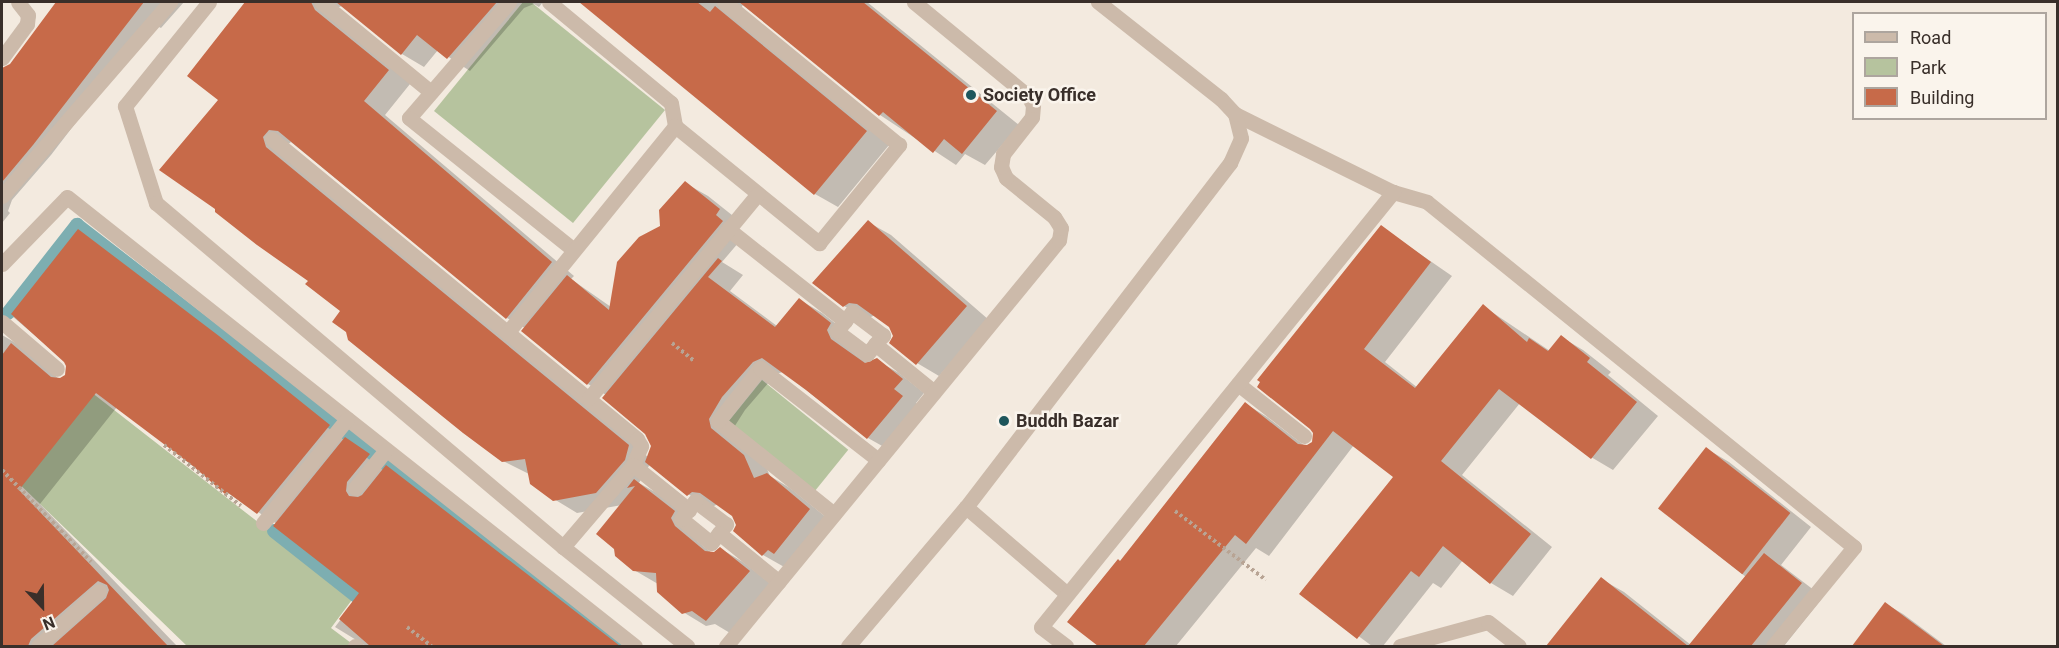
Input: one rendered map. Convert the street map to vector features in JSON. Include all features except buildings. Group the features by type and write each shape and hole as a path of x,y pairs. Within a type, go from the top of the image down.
{"street":[{"path":"2,57 27,24 28,15 18,2"},
{"path":"2,196 170,2"},
{"path":"209,2 124,106 156,203 563,547 687,646"},
{"path":"321,2 431,92"},
{"path":"509,2 409,118 574,250"},
{"path":"549,2 671,104 675,126 819,243 899,145 724,2"},
{"path":"726,646 1059,240 1061,228 1054,217 1006,178 1001,167 1003,154 1032,117 1033,105 1028,96 914,2"},
{"path":"1098,2 1221,99 1235,114 1393,192 1427,202 1854,547 1773,646"},
{"path":"848,646 966,507 1230,163 1241,138 1235,114"},
{"path":"507,333 675,126"},
{"path":"272,139 637,439 641,446 633,465 563,547"},
{"path":"1066,646 1041,627 1393,192"},
{"path":"589,398 758,194"},
{"path":"2,264 67,196 634,646"},
{"path":"728,229 845,321"},
{"path":"852,312 883,335 875,344 867,354 837,331 852,312"},
{"path":"2,322 57,369"},
{"path":"875,344 934,392"},
{"path":"834,514 718,421 760,368 878,460"},
{"path":"1238,384 1304,436"},
{"path":"263,523 347,419"},
{"path":"355,488 386,450"},
{"path":"633,465 689,510"},
{"path":"695,501 726,524 719,533 711,543 681,519 695,501"},
{"path":"966,507 1067,594"},
{"path":"719,533 779,582"},
{"path":"38,646 99,591"},
{"path":"1400,646 1488,622 1520,646"}],"path":[{"path":"164,445 263,523"},
{"path":"2,470 93,563"},
{"path":"1150,492 1266,580"},
{"path":"407,627 431,646"}],"green space":[{"path":"523,2 531,2 665,110 573,223 434,111"},
{"path":"762,380 848,450 815,491 729,421"},
{"path":"82,385 354,597 331,628 355,646 187,646 8,473"}],"waterway":[{"path":"8,313 77,225 622,646"},
{"path":"274,531 369,606"}],"place":[{"name":"Society Office","path":"971,95"},
{"name":"Buddh Bazar","path":"1004,421"}]}
